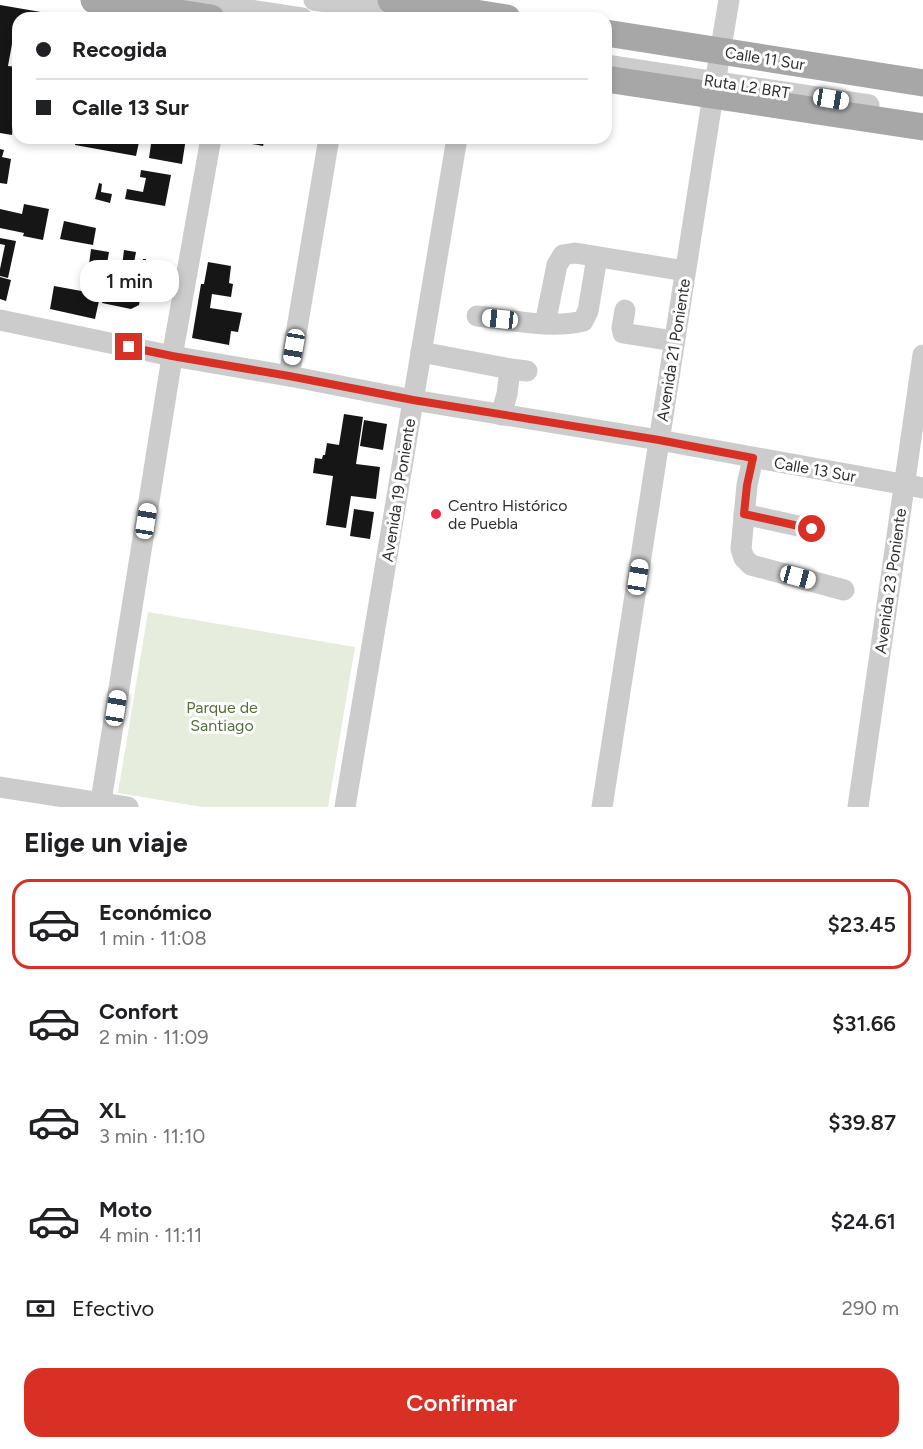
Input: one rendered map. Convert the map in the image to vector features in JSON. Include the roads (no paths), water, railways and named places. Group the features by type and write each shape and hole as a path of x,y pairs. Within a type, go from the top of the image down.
{"main road":[{"path":"94,0 228,11"},
{"path":"391,0 479,10"},
{"name":"Calle 11 Sur","path":"612,35 717,72 923,127"},
{"name":"Calle 11 Sur","path":"612,79 717,72 923,83"}],"street":[{"path":"185,0 228,11"},
{"path":"314,0 391,12"},
{"name":"Avenida 21 Poniente","path":"602,807 729,0"},
{"name":"Ruta L2 BRT","path":"612,46 717,72 923,114"},
{"name":"Ruta L2 BRT","path":"612,65 717,72 923,94"},
{"path":"100,805 172,356 210,144"},
{"path":"289,376 329,144"},
{"name":"Avenida 19 Poniente","path":"345,807 457,144"},
{"path":"545,324 557,265 563,255 575,253 686,271"},
{"path":"477,316 545,324 573,324 583,321 588,311 597,257"},
{"path":"625,310 623,333 674,341"},
{"name":"Calle 13 Sur","path":"0,320 172,356 413,400 659,440 913,486"},
{"path":"421,352 518,370 507,394 501,415"},
{"name":"Avenida 23 Poniente","path":"858,807 913,486 923,355"},
{"path":"753,458 744,514 741,549 744,558 751,565 844,590"},
{"path":"744,514 812,529"},
{"path":"0,787 100,805 128,807"}],"place":[{"name":"Centro Histórico de Puebla","path":"436,514"}],"park label":[{"name":"Parque de Santiago","path":"222,716"}]}
